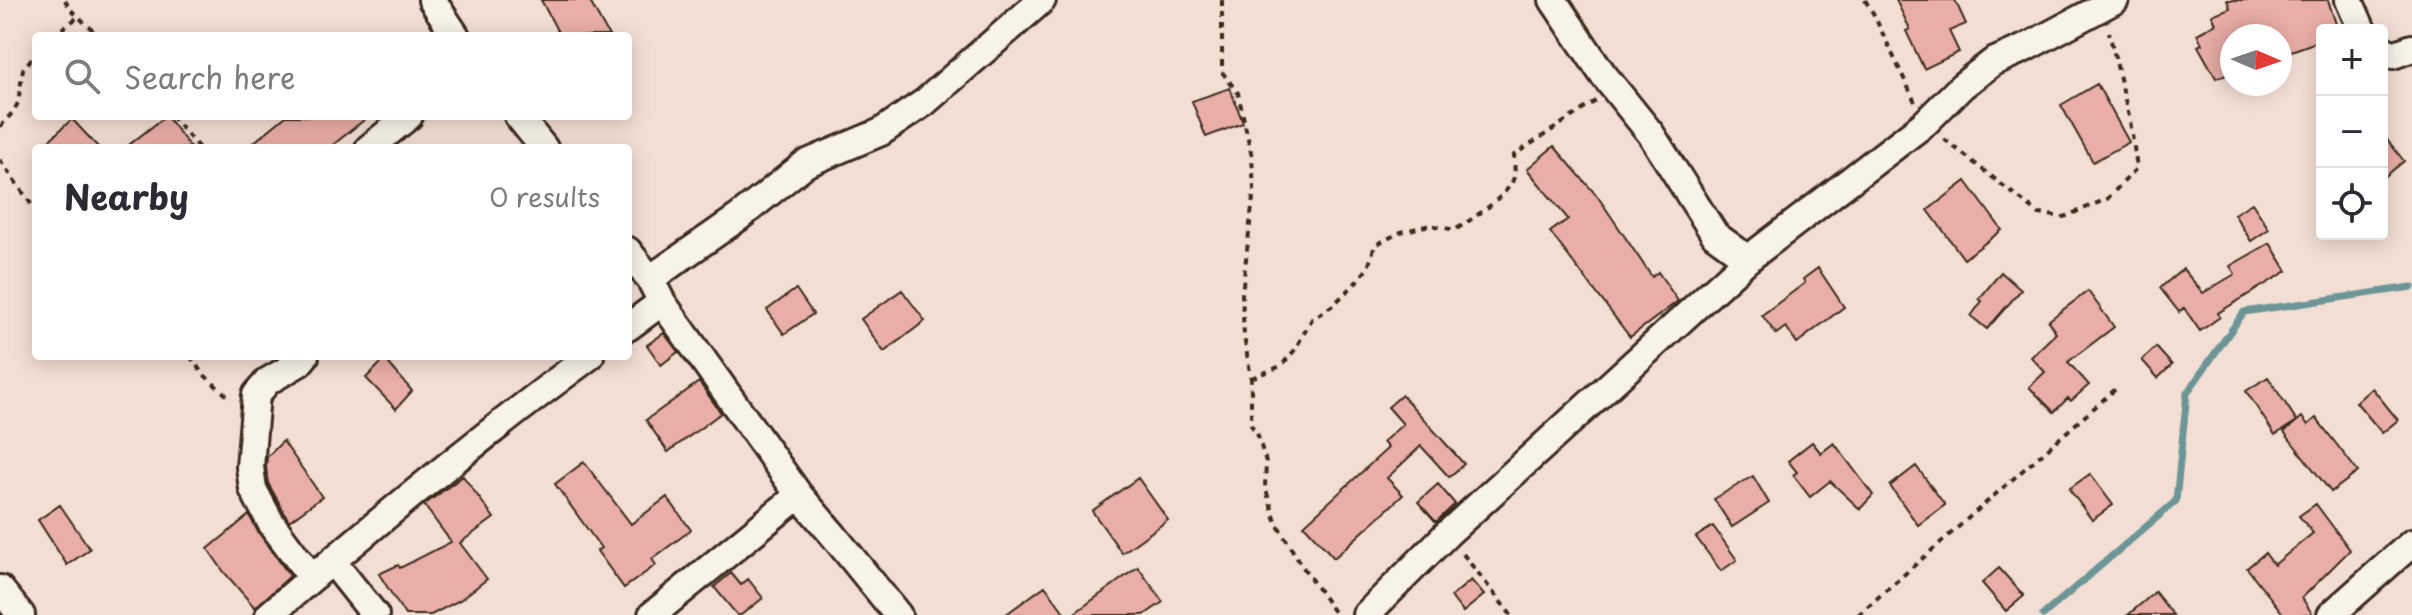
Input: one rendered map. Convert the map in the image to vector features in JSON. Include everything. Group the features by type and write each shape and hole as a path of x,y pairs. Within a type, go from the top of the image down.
{"street":[{"path":"432,0 453,32"},
{"path":"632,322 656,290 805,164 881,132 925,102 1042,0"},
{"path":"1553,0 1615,89 1651,134 1715,235 1748,259"},
{"path":"2349,0 2359,24"},
{"path":"1366,615 1447,534 1748,259 1925,123 1962,86 1993,62 2108,3"},
{"path":"2388,52 2393,55 2412,48"},
{"path":"374,144 404,120"},
{"path":"521,120 541,144"},
{"path":"632,257 799,495 898,615"},
{"path":"302,360 268,381 256,395 250,467 253,489 271,523 375,615"},
{"path":"269,615 513,413 585,360"},
{"path":"652,615 799,495"},
{"path":"2331,615 2412,543"},
{"path":"0,589 21,615"}],"path":[{"path":"65,0 70,9 95,32"},
{"path":"1222,0 1222,72 1238,93 1252,157 1254,189 1242,294 1244,336 1251,378 1251,425 1257,433 1266,462 1265,487 1277,524 1336,615"},
{"path":"1865,0 1925,123 2039,214 2064,217 2107,199 2137,168 2108,3"},
{"path":"57,32 78,17"},
{"path":"0,127 18,103 23,69 32,58"},
{"path":"1251,378 1281,366 1294,351 1312,319 1333,305 1368,268 1375,245 1401,232 1430,225 1455,230 1481,213 1513,179 1514,155 1615,89"},
{"path":"174,120 196,144"},
{"path":"0,160 32,205"},
{"path":"193,360 225,395 254,412"},
{"path":"1858,615 2119,386"},
{"path":"1447,534 1511,615"}],"building":[{"path":"541,0 589,0 607,32 558,32"},
{"path":"1896,0 1955,0 1966,24 1949,31 1959,52 1924,69"},
{"path":"2227,0 2328,0 2336,24 2316,24 2316,42 2292,51 2292,24 2220,24 2220,76 2216,78 2198,46 2202,44 2197,34 2216,24 2212,15 2230,8"},
{"path":"2097,84 2129,142 2093,162 2061,105"},
{"path":"1230,88 1243,123 1206,137 1192,101"},
{"path":"73,120 95,144 45,144"},
{"path":"161,120 169,120 188,144 130,144"},
{"path":"281,120 364,120 334,144 252,144"},
{"path":"2388,141 2404,161 2388,174"},
{"path":"1554,146 1598,197 1652,277 1658,272 1678,301 1630,337 1550,232 1568,219 1527,169"},
{"path":"1966,181 2002,230 1964,259 1928,210"},
{"path":"2252,203 2269,229 2251,241 2234,214"},
{"path":"2270,243 2287,271 2218,313 2220,317 2200,331 2184,308 2179,312 2160,288 2183,269 2203,293 2235,274 2230,266"},
{"path":"1818,268 1844,307 1797,343 1786,327 1776,334 1762,315 1805,283 1803,279"},
{"path":"2001,272 2021,290 1987,329 1971,316 1982,301 1979,299"},
{"path":"796,289 813,314 784,334 767,310"},
{"path":"902,290 925,321 884,352 861,319"},
{"path":"2088,291 2114,327 2068,362 2089,385 2071,401 2068,398 2054,412 2029,387 2045,372 2031,357 2056,333 2048,321"},
{"path":"664,333 678,352 661,365 647,345"},
{"path":"2156,347 2172,365 2158,378 2142,360"},
{"path":"386,360 412,391 396,409 366,378"},
{"path":"2268,377 2297,421 2275,435 2246,391"},
{"path":"699,382 721,413 668,452 646,420"},
{"path":"2372,388 2398,420 2382,433 2356,402"},
{"path":"1402,395 1464,464 1449,477 1421,446 1387,478 1403,495 1334,558 1304,525 1388,448 1383,442 1403,424 1388,407"},
{"path":"2302,417 2308,425 2316,418 2358,472 2331,492 2284,432"},
{"path":"283,441 322,497 289,521 268,483 266,467 267,457"},
{"path":"1812,442 1821,453 1834,443 1873,495 1860,509 1830,481 1810,497 1793,475 1797,472 1788,461"},
{"path":"584,462 631,524 667,497 691,530 652,559 656,565 624,588 597,551 601,548 555,484"},
{"path":"1916,466 1945,505 1918,525 1890,486"},
{"path":"2090,474 2113,505 2092,520 2069,489"},
{"path":"463,476 494,518 460,543 487,579 460,600 431,615 405,615 379,574 398,565 400,568 451,542 424,505"},
{"path":"1753,476 1769,503 1732,527 1714,499"},
{"path":"1138,478 1168,520 1122,553 1092,511"},
{"path":"1438,484 1455,504 1436,522 1418,502"},
{"path":"2316,504 2350,550 2302,598 2313,615 2284,615 2247,568 2265,553 2274,565 2313,533 2299,516"},
{"path":"60,505 90,549 67,565 38,520"},
{"path":"249,515 290,576 255,608 208,549"},
{"path":"1713,526 1737,560 1721,571 1696,537"},
{"path":"1138,567 1163,602 1144,615 1072,615"},
{"path":"1999,568 2024,596 2006,611 1982,583"},
{"path":"731,573 741,585 748,579 763,598 741,615 737,615 714,587"},
{"path":"1471,580 1484,595 1463,612 1451,597"},
{"path":"1045,586 1066,615 1005,615"},
{"path":"2155,592 2173,615 2128,615"}],"waterway":[{"path":"2043,615 2176,501 2187,393 2244,312 2412,287"}]}
